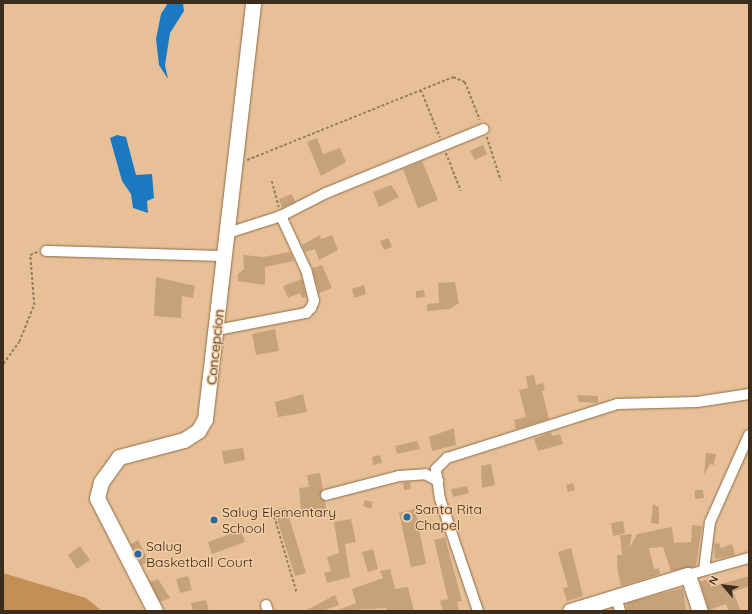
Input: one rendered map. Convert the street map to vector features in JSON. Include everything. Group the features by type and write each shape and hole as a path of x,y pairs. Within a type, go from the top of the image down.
{"main road":[{"name":"Concepcion","path":"155,611 97,498 104,476 119,457 184,440 198,431 209,405 253,3"},
{"path":"570,611 618,604 688,575 700,611"}],"street":[{"path":"228,233 281,216 326,193 484,130"},
{"path":"217,330 306,313 311,308 314,301 306,270 281,216"},
{"path":"46,251 225,256"},
{"path":"478,611 450,533 438,481 436,469 447,458 617,404 697,402 749,394"},
{"path":"704,570 710,522 749,435"},
{"path":"326,495 399,476 425,474 438,481"},
{"path":"688,575 749,558"}],"path":[{"path":"235,165 453,77 465,82 502,181"},
{"path":"272,181 281,216"},
{"path":"3,364 19,342 34,305 30,255 46,251"},
{"path":"273,512 297,593"}],"shaded area":[{"path":"3,573 86,598 102,611 3,611"}],"water":[{"path":"168,3 183,3 184,11 170,33 165,65 168,79 159,65 156,39 161,14"},
{"path":"117,135 126,137 136,175 152,174 154,198 147,201 148,213 133,208 131,194 122,181 110,138"}],"building":[{"path":"317,138 323,154 340,148 346,162 321,176 307,142"},
{"path":"483,145 487,154 475,160 470,151"},
{"path":"422,161 438,200 418,208 403,169"},
{"path":"391,185 399,197 379,207 373,192"},
{"path":"292,194 295,202 282,208 279,199"},
{"path":"320,235 321,239 332,235 338,250 319,260 315,249 305,252 302,245"},
{"path":"388,238 392,247 384,250 380,241"},
{"path":"290,252 294,261 265,267 265,285 238,281 238,274 244,269 243,255 263,257"},
{"path":"322,265 332,288 319,293 312,268"},
{"path":"156,277 195,286 193,298 182,296 181,318 154,316"},
{"path":"302,279 306,297 302,298 300,293 288,298 283,286"},
{"path":"455,282 459,303 450,309 427,311 427,304 439,303 438,283"},
{"path":"364,285 366,294 354,298 352,289"},
{"path":"424,290 425,297 416,298 416,291"},
{"path":"275,329 279,351 256,355 252,334"},
{"path":"534,375 536,385 543,383 545,390 542,391 549,419 516,429 514,420 526,417 519,390 528,388 526,376"},
{"path":"303,394 307,412 278,417 275,402"},
{"path":"577,395 598,396 598,403 579,402"},
{"path":"454,428 456,445 432,451 429,437"},
{"path":"551,432 552,436 560,434 563,444 538,451 534,439"},
{"path":"417,441 420,449 397,454 395,446"},
{"path":"243,448 245,460 224,464 222,451"},
{"path":"706,453 716,454 714,465 710,464 704,475"},
{"path":"380,455 382,463 373,465 372,457"},
{"path":"491,464 495,485 482,488 481,466"},
{"path":"320,473 323,490 320,496 325,501 327,514 313,517 312,510 301,511 299,488 309,487 307,475"},
{"path":"410,482 411,489 404,490 403,483"},
{"path":"573,483 575,490 568,492 566,485"},
{"path":"467,486 469,493 453,497 451,489"},
{"path":"695,490 703,490 704,498 695,499"},
{"path":"365,500 373,502 371,509 363,506"},
{"path":"653,504 659,507 659,524 651,523"},
{"path":"286,507 306,573 295,576 274,510"},
{"path":"415,509 426,564 411,567 399,513"},
{"path":"351,519 356,542 345,544 350,577 327,583 324,573 331,571 327,557 339,553 334,522"},
{"path":"623,521 625,533 613,536 611,523"},
{"path":"692,525 702,526 696,566 671,571 663,547 649,548 654,569 659,568 660,574 621,586 618,573 617,555 622,555 620,535 632,534 629,549 637,534 672,527 674,543 691,542"},
{"path":"241,530 245,542 212,554 208,542"},
{"path":"445,537 462,601 457,602 459,611 443,611 440,601 448,599 434,540"},
{"name":"Salug Basketball Court","path":"138,540 149,561 142,565 131,544"},
{"path":"719,543 721,548 732,544 735,555 715,559 714,544"},
{"path":"80,546 90,560 77,569 68,555"},
{"path":"571,548 583,596 567,601 563,588 568,587 558,552"},
{"path":"373,549 378,569 368,572 362,552"},
{"path":"390,569 395,589 408,587 414,611 387,611 386,608 336,611 356,603 352,589 383,578 380,571"},
{"path":"188,576 192,590 180,593 176,579"},
{"path":"749,576 749,586 733,592 741,611 729,611 726,604 709,610 700,582 708,579 711,587"},
{"path":"158,579 170,598 160,602 150,582"},
{"path":"683,588 686,611 626,611 627,603"},
{"path":"335,595 339,605 322,611 305,611"},
{"path":"206,600 209,611 193,611 191,603"}],"place":[{"name":"Santa Rita Chapel","path":"407,517"},
{"name":"Salug Elementary School","path":"214,520"},
{"name":"Salug Basketball Court","path":"138,554"}]}
